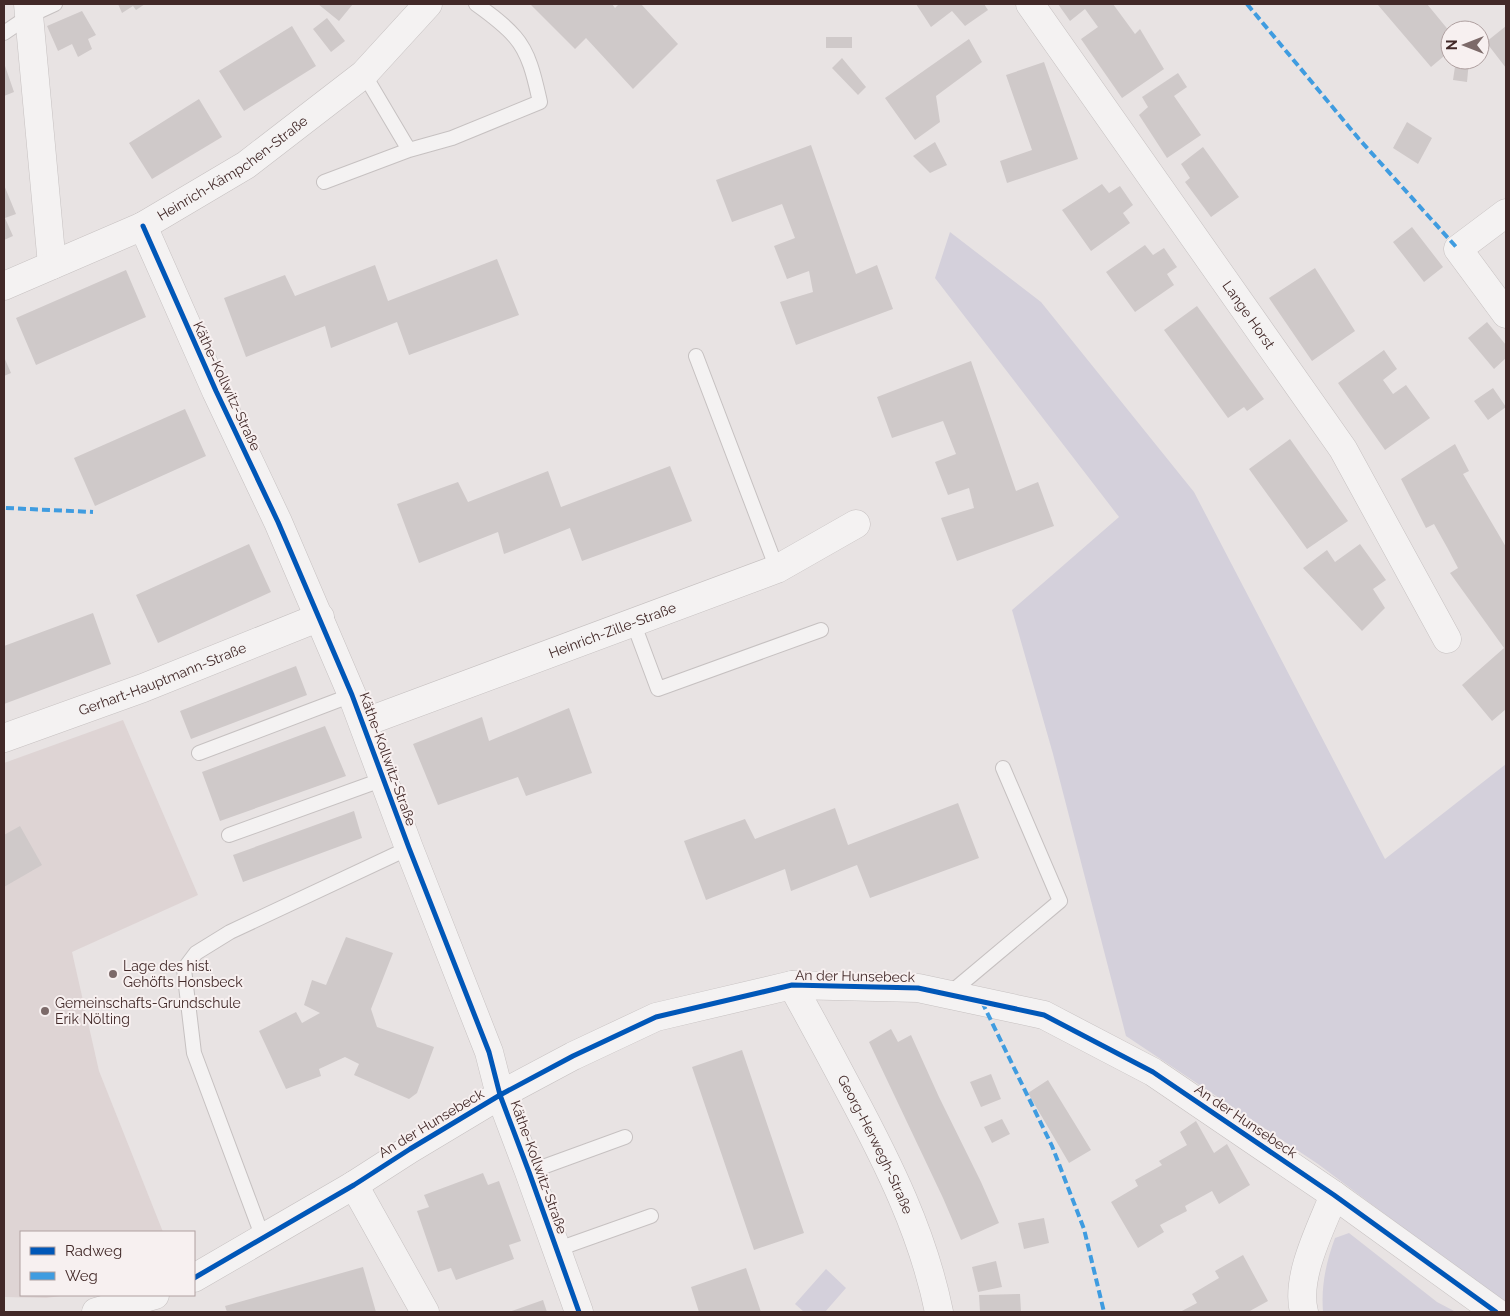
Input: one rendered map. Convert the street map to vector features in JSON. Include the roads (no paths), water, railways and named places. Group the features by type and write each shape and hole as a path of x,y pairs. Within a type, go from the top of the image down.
{"street":[{"name":"Heinrich-Kämpchen-Straße","path":"4,286 143,226 246,166 364,74 428,4"},
{"name":"Lange Horst","path":"1030,4 1343,449 1447,638"},
{"path":"28,10 52,265"},
{"path":"1506,214 1458,249 1506,314"},
{"name":"Käthe-Kollwitz-Straße","path":"143,226 216,391 278,522 352,694 409,848 489,1052 500,1095 530,1172 579,1312"},
{"name":"Heinrich-Zille-Straße","path":"363,723 777,569 856,524"},
{"name":"Gerhart-Hauptmann-Straße","path":"4,738 143,688 320,617"},
{"name":"An der Hunsebeck","path":"195,1277 354,1185 410,1148 500,1095 573,1056 656,1017 792,985 918,988 1044,1016 1153,1072 1334,1195 1496,1312"},
{"name":"Georg-Herwegh-Straße","path":"792,985 872,1134 910,1213 935,1290 940,1312"},
{"path":"354,1185 424,1312"},
{"path":"1304,1312 1302,1306 1304,1282 1310,1258 1334,1195"},
{"path":"97,1312 152,1296"}],"lane":[{"path":"4,33 28,10 56,4"},
{"path":"324,182 409,150 452,138 540,102 528,59 516,38 497,19 476,4"},
{"path":"364,74 409,150"},
{"path":"696,356 777,569"},
{"path":"633,622 658,689 821,630"},
{"path":"198,753 352,694"},
{"path":"949,994 1060,901 1003,768"},
{"path":"229,835 384,779"},
{"path":"263,1238 194,1053 184,969 196,953 230,932 409,848"},
{"path":"530,1172 625,1137"},
{"path":"558,1249 651,1216"}],"place":[{"name":"Lage des hist. Gehöfts Honsbeck","path":"113,974"},
{"name":"Gemeinschafts-Grundschule Erik Nölting","path":"45,1011"}]}
